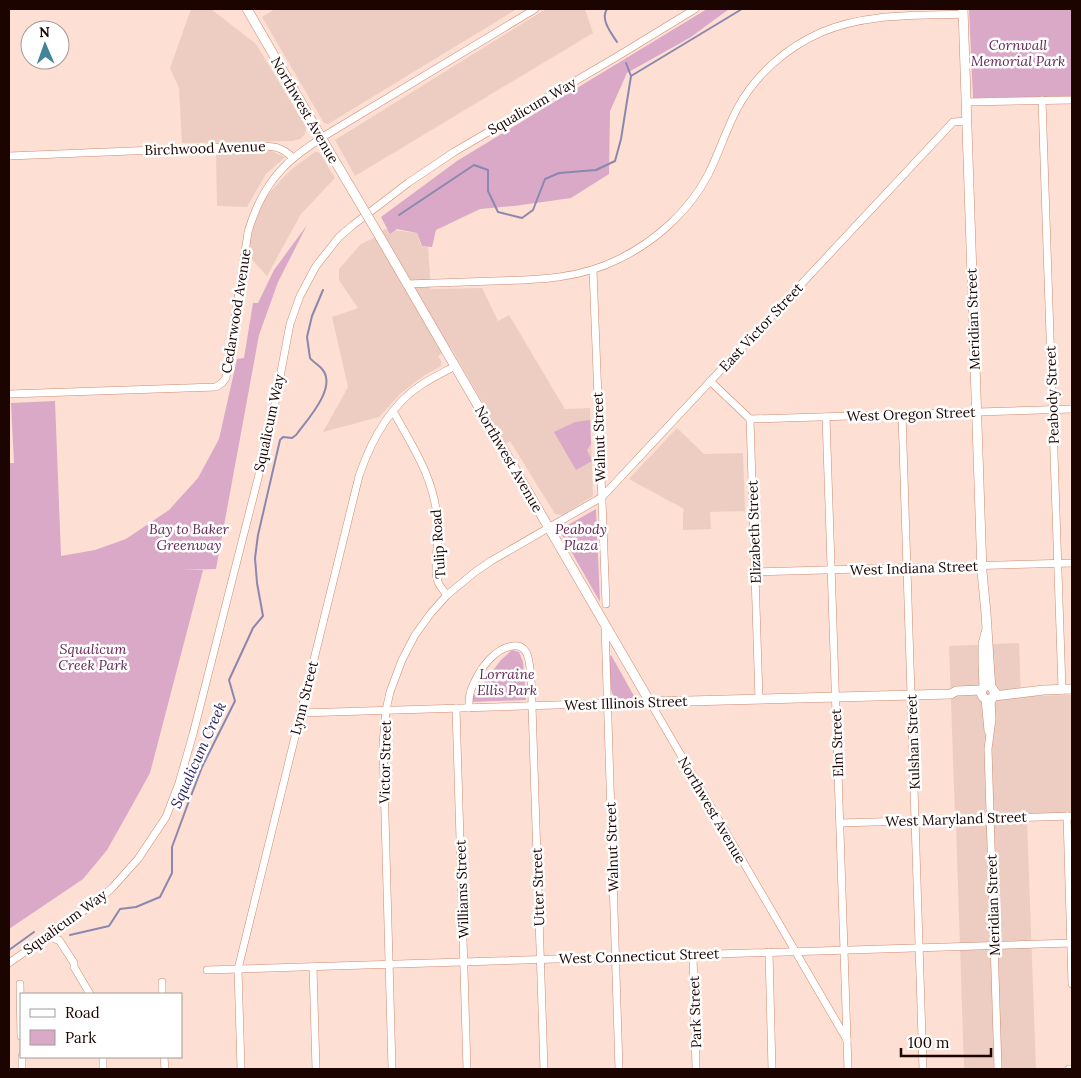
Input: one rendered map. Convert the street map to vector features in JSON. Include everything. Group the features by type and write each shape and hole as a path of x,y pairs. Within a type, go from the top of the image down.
{"main road":[{"name":"Northwest Avenue","path":"247,9 650,702"},
{"name":"Meridian Street","path":"963,12 988,693"},
{"name":"West Illinois Street","path":"650,702 951,694 955,696 1027,687 1044,690 1072,689"}],"street":[{"path":"293,158 321,138 535,9"},
{"name":"Squalicum Way","path":"9,963 53,936 112,888 138,858 166,817 179,783 193,734 269,435 290,324 300,296 316,266 339,237 353,224 408,183 454,152 695,9"},
{"path":"408,284 532,280 576,275 619,260 641,247 665,228 684,209 708,174 746,93 768,67 795,47 823,32 858,21 885,17 963,12"},
{"name":"Peabody Street","path":"1042,100 1062,689"},
{"path":"966,102 1072,100"},
{"name":"East Victor Street","path":"549,528 602,497 953,122 967,120"},
{"name":"Birchwood Avenue","path":"9,156 272,146 286,151 293,158"},
{"name":"Cedarwood Avenue","path":"9,394 216,387 222,383 226,378 248,232 253,215 259,201 277,174 293,158"},
{"name":"Walnut Street","path":"593,270 606,604"},
{"name":"Lynn Street","path":"240,1069 238,969 359,476 373,441 393,411 408,395 421,385 455,366"},
{"path":"710,381 750,419"},
{"name":"West Oregon Street","path":"750,419 1072,409"},
{"name":"Tulip Road","path":"393,411 423,466 434,495 438,525 437,576 441,587 448,595"},
{"name":"Kulshan Street","path":"902,414 923,1069"},
{"name":"Elm Street","path":"826,416 848,1069"},
{"name":"Elizabeth Street","path":"750,419 759,699"},
{"name":"Victor Street","path":"392,1069 383,754 386,710 390,692 402,660 415,635 431,613 448,595 475,572 549,528"},
{"name":"West Indiana Street","path":"755,572 1072,563"},
{"name":"Walnut Street","path":"605,625 619,1069"},
{"name":"Utter Street","path":"469,708 469,696 472,686 484,666 500,650 516,645 524,649 528,655 532,706 544,1069"},
{"name":"Meridian Street","path":"988,693 998,1069"},
{"name":"West Illinois Street","path":"300,712 650,702"},
{"name":"Northwest Avenue","path":"650,702 847,1040"},
{"name":"Williams Street","path":"456,708 468,1069"},
{"path":"1070,816 1072,984"},
{"name":"West Maryland Street","path":"840,823 1070,816"},
{"path":"53,936 55,943 70,966 74,967 89,993"},
{"name":"West Connecticut Street","path":"207,970 1072,942"},
{"path":"769,952 772,1069"},
{"name":"Park Street","path":"693,954 696,1069"},
{"path":"313,966 316,1069"},
{"path":"162,982 162,993"},
{"path":"20,984 20,993"}],"shaded area":[{"path":"191,9 211,9 256,44 306,127 305,134 300,139 292,141 182,143 179,88 170,68"},
{"path":"275,9 517,9 328,124 324,123 262,17"},
{"path":"546,9 585,9 593,33 355,176 335,140"},
{"path":"269,150 285,157 266,174 247,207 217,206 216,154"},
{"path":"315,152 321,155 335,178 301,214 267,276 248,255 256,216 270,192 281,180 293,168"},
{"path":"385,229 417,233 421,246 428,247 431,289 482,288 498,321 509,315 565,409 590,408 593,496 563,515 555,514 510,441 506,443 451,348 438,356 441,366 422,377 401,393 379,417 323,432 348,387 332,317 358,308 339,280 339,269 361,244 372,239"},
{"path":"677,428 704,454 743,453 745,511 710,512 711,529 683,530 684,509 629,479"},
{"path":"1019,643 1021,696 1072,695 1072,813 955,816 949,646"},
{"path":"1027,821 1036,1069 964,1069 956,824"}],"green space":[{"path":"707,9 729,9 691,37 627,73 610,111 609,174 571,198 480,209 436,230 432,247 422,246 417,233 397,229 390,234 381,217 457,161"},
{"name":"Cornwall Memorial Park","path":"969,9 1072,9 1072,96 973,98"},
{"name":"Squalicum Creek Park","path":"307,225 278,282 259,335 216,569 179,570 203,570 150,773 107,850 83,879 9,929 9,463 14,463 11,403 55,401 61,556 95,550 126,539 169,510 198,478 219,439 237,359 244,358 253,303 258,303 274,270"},
{"path":"590,420 591,444 587,450 592,461 576,470 554,432 575,422"},
{"name":"Peabody Plaza","path":"596,509 600,602 559,530"},
{"name":"Lorraine Ellis Park","path":"512,650 519,652 523,662 526,700 469,702 501,660"},
{"path":"611,655 634,696 633,698 623,699 614,696 610,686 609,657"}],"waterway":[{"path":"607,9 605,13 606,21 609,30 617,42"},
{"name":"Squalicum Creek","path":"399,215 474,165 488,170 488,191 498,212 522,218 533,210 545,179 559,173 596,170 615,161 621,139 631,76 742,9"},
{"path":"626,63 631,76"},
{"name":"Squalicum Creek","path":"70,935 109,926 120,909 136,907 160,897 172,873 172,847 202,767 235,701 229,680 253,628 263,616 255,558 258,535 280,440 283,437 292,438 296,435 324,394 326,376 322,369 310,358 307,337 312,316 323,290"},
{"name":"Squalicum Creek","path":"9,950 34,932"}],"park label":[{"name":"Bay to Baker Greenway","path":"189,538"}]}
